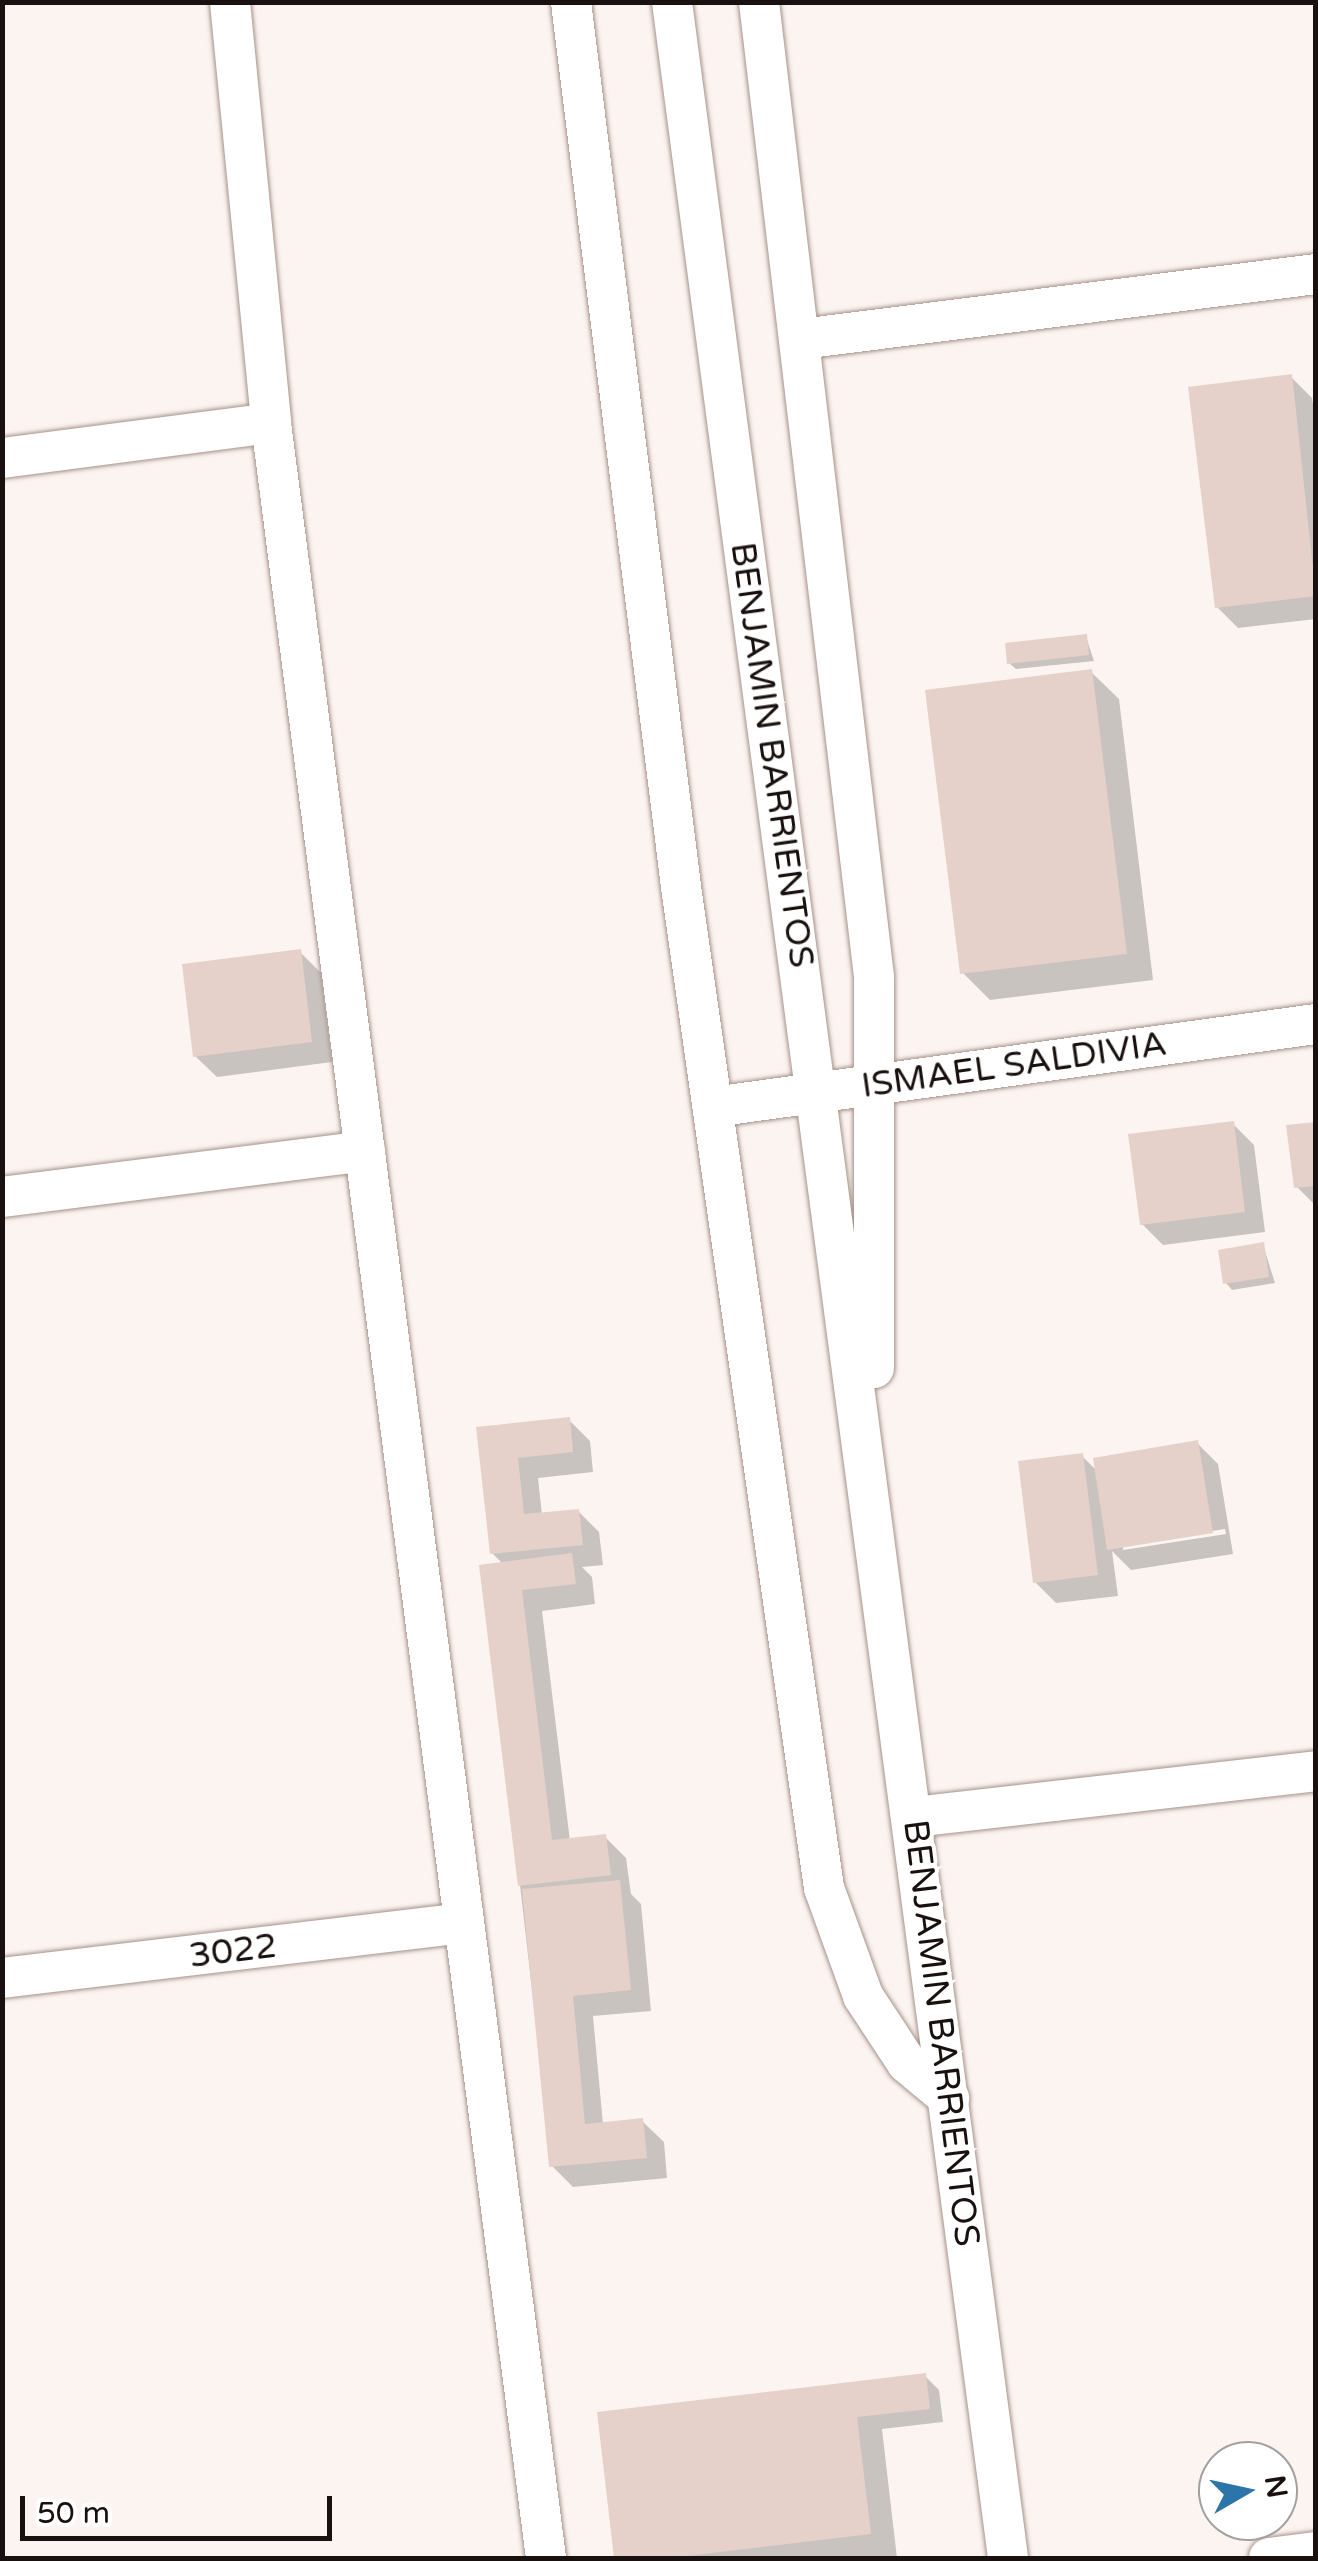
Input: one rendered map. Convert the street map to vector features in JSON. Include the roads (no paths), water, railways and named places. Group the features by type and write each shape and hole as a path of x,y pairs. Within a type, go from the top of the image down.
{"street":[{"path":"230,2 271,423 546,2558"},
{"path":"570,2 713,1107 824,1888 863,1996 907,2063 949,2098"},
{"name":"BENJAMIN BARRIENTOS","path":"672,2 1008,2558"},
{"name":"BENJAMIN BARRIENTOS","path":"759,2 874,977 878,1083 872,1507"},
{"path":"801,339 1316,274"},
{"path":"2,458 271,423"},
{"name":"ISMAEL SALDIVIA","path":"713,1107 1316,1024"},
{"path":"2,1196 365,1150"},
{"path":"913,1817 1316,1771"},
{"name":"3022","path":"2,1978 464,1923"},
{"path":"1269,2558 1316,2552"}]}
